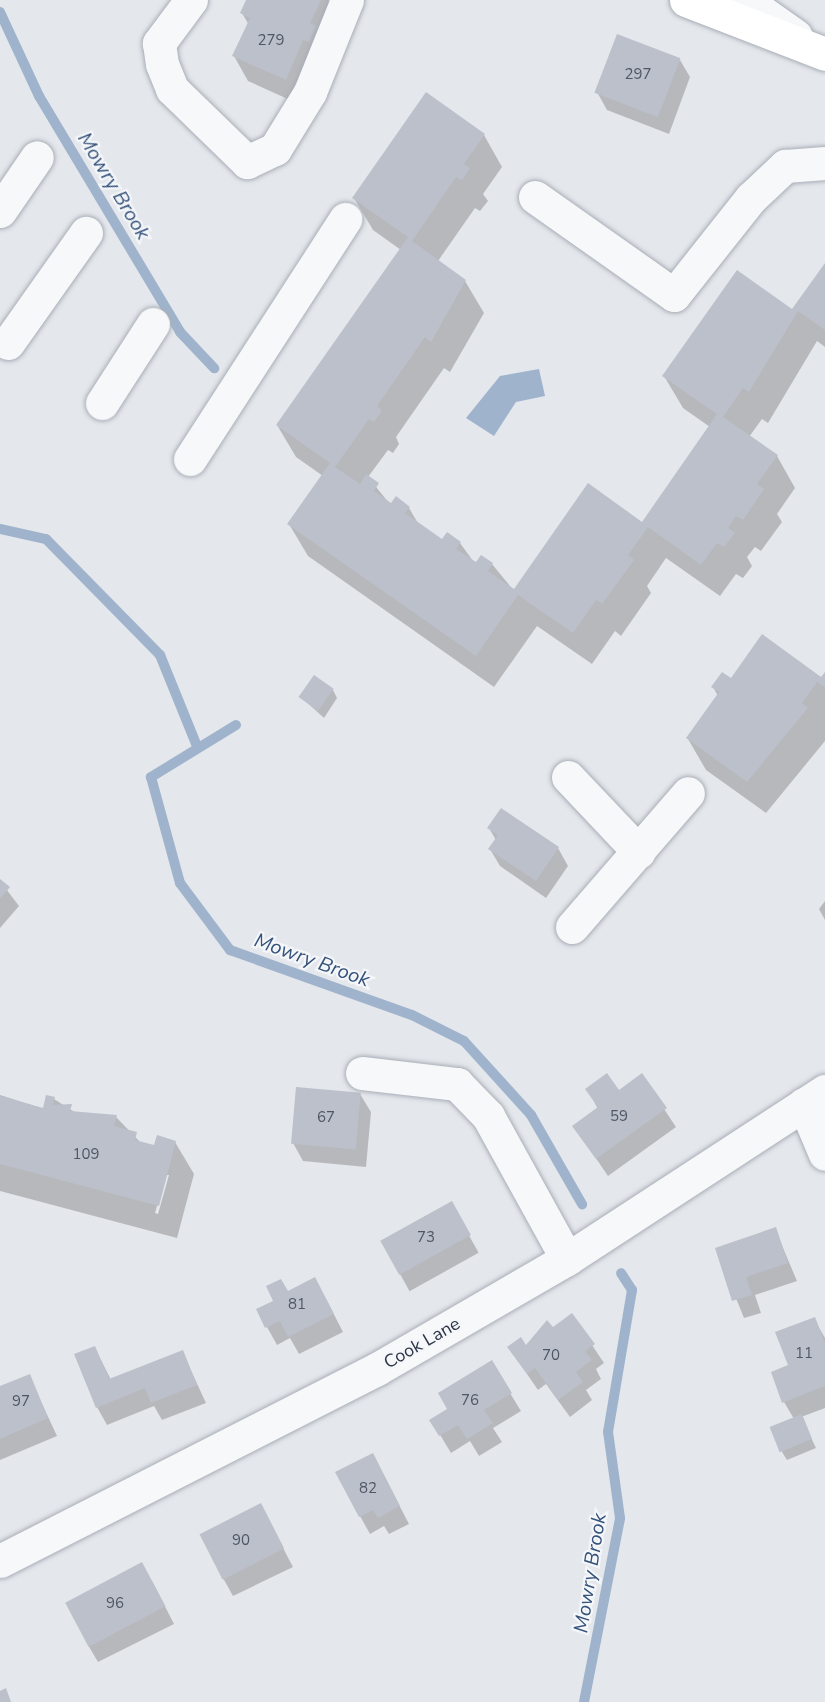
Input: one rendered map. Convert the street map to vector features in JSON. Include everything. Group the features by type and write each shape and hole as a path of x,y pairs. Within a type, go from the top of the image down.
{"main road":[{"path":"686,0 820,52"}],"street":[{"path":"191,0 159,43 162,64 172,89 247,162 275,149 310,92 347,0"},
{"path":"745,0 820,52"},
{"path":"0,211 38,157"},
{"path":"535,197 674,295 751,198 785,166 825,163"},
{"path":"190,459 345,219"},
{"path":"8,343 86,232"},
{"path":"102,403 153,324"},
{"path":"568,777 639,852"},
{"path":"572,927 688,793"},
{"path":"362,1073 458,1084 488,1116 567,1258"},
{"path":"815,1098 825,1154"},
{"name":"Cook Lane","path":"0,1561 313,1404 567,1258 815,1098"}],"water":[{"path":"539,369 545,396 516,402 494,436 466,418 500,376"}],"building":[{"path":"246,0 321,0 310,23 316,26 309,42 303,40 286,80 232,56 250,18 240,13"},
{"path":"617,34 680,58 658,117 594,93"},
{"path":"426,92 485,134 464,164 470,168 462,180 456,177 412,241 466,280 431,342 425,337 377,406 382,411 374,422 369,419 335,467 360,484 366,474 379,483 374,491 391,503 396,496 410,507 405,513 442,539 447,532 461,542 456,549 476,562 481,555 493,563 488,571 514,589 588,483 642,522 717,414 662,376 737,270 792,309 825,263 825,330 798,311 749,392 743,388 723,417 778,455 757,484 764,489 743,520 736,516 728,528 735,533 724,547 717,543 701,565 648,527 628,555 634,560 602,604 596,600 573,633 518,595 476,656 287,524 330,463 276,425 408,237 352,198"},
{"path":"762,634 821,677 825,672 825,687 817,682 802,703 808,708 747,782 686,738 719,692 711,687 722,672 731,678"},
{"path":"314,675 334,689 318,711 299,697"},
{"path":"501,808 559,847 536,881 488,849 498,835 487,828"},
{"path":"0,879 10,887 0,899"},
{"path":"607,1073 619,1090 642,1073 667,1108 596,1159 572,1126 598,1107 585,1089"},
{"path":"296,1087 361,1093 356,1149 291,1144"},
{"path":"46,1095 55,1097 53,1105 72,1104 70,1111 117,1115 114,1126 137,1132 135,1140 154,1145 157,1135 176,1141 159,1206 0,1164 0,1096 43,1108"},
{"path":"452,1201 471,1235 399,1275 380,1241"},
{"path":"776,1227 788,1263 746,1277 752,1295 732,1301 715,1248"},
{"path":"315,1277 334,1314 288,1337 280,1321 265,1328 256,1309 273,1301 266,1286 281,1279 288,1291"},
{"path":"572,1313 595,1344 585,1351 592,1360 576,1372 583,1382 558,1400 535,1368 527,1374 507,1347 521,1337 526,1345 547,1320 553,1327"},
{"path":"815,1317 825,1343 825,1386 782,1403 771,1372 788,1365 775,1332"},
{"path":"95,1346 109,1379 183,1350 197,1385 151,1403 145,1388 96,1408 74,1354"},
{"path":"492,1360 512,1393 484,1410 493,1423 467,1439 458,1425 439,1436 429,1420 447,1409 438,1393"},
{"path":"30,1374 48,1418 0,1439 0,1386"},
{"path":"802,1414 812,1439 780,1452 770,1427"},
{"path":"373,1453 400,1506 378,1518 373,1510 359,1517 335,1472"},
{"path":"261,1503 284,1548 223,1580 200,1534"},
{"path":"142,1562 165,1606 89,1647 65,1603"},
{"path":"6,1688 11,1702 0,1702 0,1691"}],"waterway":[{"name":"Mowry Brook","path":"0,12 39,96 180,332 214,368"},
{"path":"0,529 46,539 160,655 197,746"},
{"name":"Mowry Brook","path":"236,725 151,777 180,883 230,950 412,1015 464,1041 531,1115 582,1204"},
{"name":"Mowry Brook","path":"584,1702 620,1518 608,1432 632,1290 621,1273"}]}
